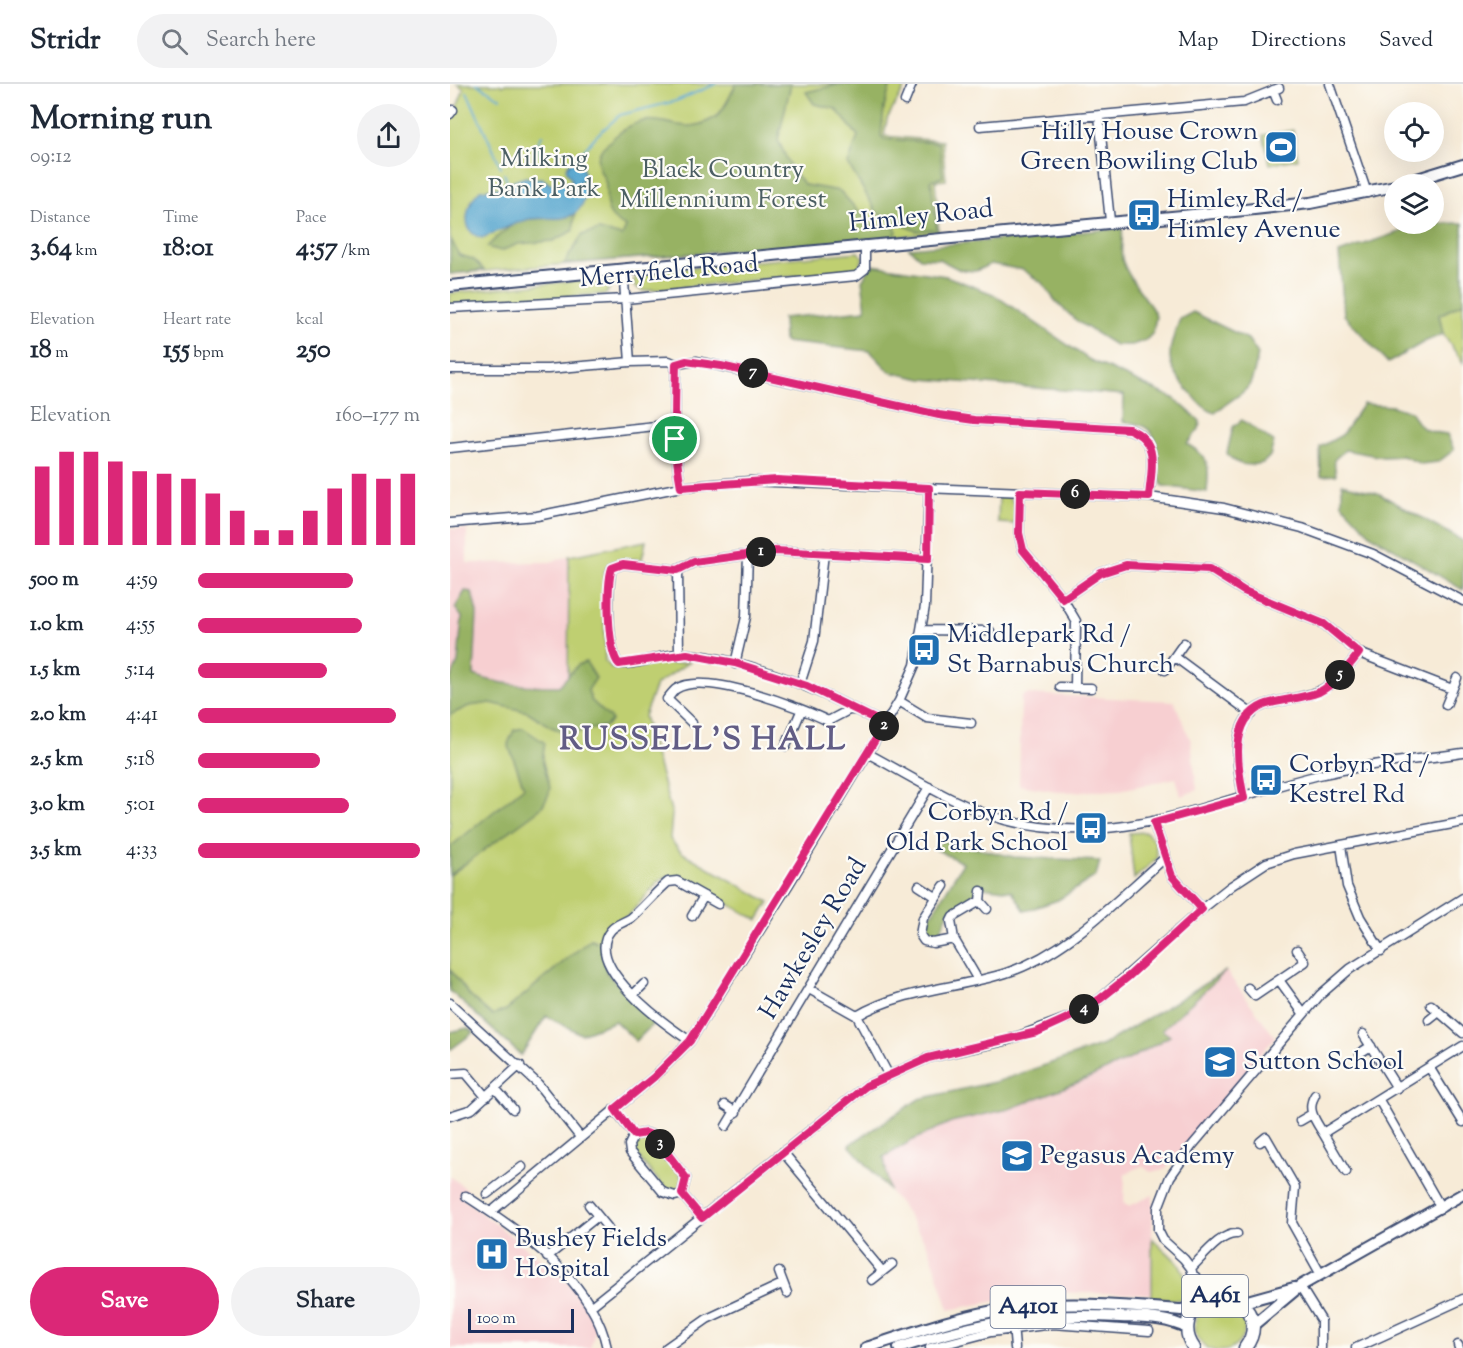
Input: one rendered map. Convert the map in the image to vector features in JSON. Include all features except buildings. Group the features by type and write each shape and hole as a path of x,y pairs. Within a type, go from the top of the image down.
{"highway":[{"name":"A461","path":"1179,1348 1197,1304 1212,1296 1227,1296 1246,1309 1257,1348"},
{"name":"A461","path":"1245,1348 1252,1330"},
{"name":"A461","path":"1187,1331 1194,1348"}],"main road":[{"path":"1434,174 1463,165"},
{"name":"Himley Road","path":"450,286 1110,221 1245,210 1310,203 1384,189"},
{"path":"1252,1330 1300,1286 1320,1273 1463,1194"},
{"path":"1240,1303 1300,1286"},
{"name":"A4101","path":"866,1348 944,1323 1014,1308 1060,1305 1181,1310 1197,1304"},
{"name":"A4101","path":"899,1348 967,1327 1012,1324 1043,1315 1161,1319 1187,1331"}],"street":[{"path":"905,101 912,84"},
{"path":"1330,84 1367,193"},
{"path":"980,126 1244,102 1276,89 1277,100"},
{"path":"1099,116 1110,221"},
{"name":"Merryfield Road","path":"450,308 626,299 856,276 865,269 866,245"},
{"path":"624,269 630,362"},
{"path":"450,369 548,369 630,362 669,361 676,364 686,361 721,366 962,418 1129,429 1143,435 1150,447 1152,460 1149,497"},
{"path":"676,364 675,456 681,487"},
{"path":"450,448 674,424"},
{"path":"450,523 537,516 681,487 777,480 1149,497 1224,508 1302,528 1373,554 1463,601"},
{"path":"491,1212 654,1077 690,1041 789,884 899,701 915,665 922,630 928,559 929,488"},
{"path":"1020,492 1019,533 1023,550 1063,599 1076,621 1075,687"},
{"path":"885,724 827,694 735,663 687,654 624,664 616,661 612,649 608,581 612,568 623,564 678,570 694,562 775,551 928,559"},
{"path":"800,684 814,641 824,553"},
{"path":"735,663 746,617 748,554"},
{"path":"1063,599 1101,573 1126,565 1209,569 1244,591 1324,624 1359,653 1452,689"},
{"path":"678,570 679,655"},
{"path":"922,630 990,631"},
{"path":"1165,670 1184,643"},
{"path":"1244,798 1238,772 1239,743 1246,720 1261,706 1320,691 1336,680 1359,653"},
{"path":"1175,657 1252,714"},
{"path":"1446,705 1457,678"},
{"path":"692,723 667,699 677,688 694,684 717,685 750,692 828,721 849,710 856,710"},
{"path":"1059,687 1091,688"},
{"path":"899,701 927,717 971,723"},
{"path":"786,746 801,711"},
{"path":"867,753 973,809 1007,820 1047,827 1082,829 1154,823 1339,770 1463,753"},
{"name":"Hawkesley Road","path":"726,1126 929,787"},
{"path":"590,1307 866,1086 888,1074 928,1058 1037,1032 1070,1017 1100,999 1129,976 1202,909 1266,863 1341,845 1463,822"},
{"path":"1154,823 1172,876 1202,909"},
{"path":"1341,845 1347,886 1360,917 1381,951"},
{"path":"857,1016 897,997 1008,972 1040,958 1056,948 1165,858"},
{"path":"690,1041 633,994 610,969 608,936 612,928 628,920 668,882 676,881 718,904"},
{"path":"919,885 936,897"},
{"path":"944,886 919,927 921,938 933,943 954,939"},
{"path":"981,891 980,901 987,909"},
{"path":"692,916 704,896"},
{"path":"1212,1296 1160,1236 1158,1208 1163,1190 1191,1147 1303,1013 1350,969 1463,898"},
{"path":"978,980 954,939 951,921 953,917 980,901"},
{"path":"1248,988 1255,996 1305,962 1297,950"},
{"path":"1279,980 1303,1013"},
{"path":"633,994 644,984"},
{"path":"810,989 857,1016 888,1074"},
{"path":"450,1003 520,1065 554,1102 580,1137"},
{"path":"1431,1005 1463,1033"},
{"path":"1429,1020 1440,1012"},
{"path":"1363,1034 1397,1088"},
{"path":"1360,1053 1371,1046"},
{"path":"1323,1133 1463,1046"},
{"path":"450,1116 465,1113 520,1065"},
{"path":"1429,1067 1463,1122"},
{"path":"450,1074 466,1073 486,1097"},
{"path":"495,1088 513,1109"},
{"path":"1315,1095 1310,1102 1312,1114 1346,1172"},
{"path":"1379,1100 1441,1208"},
{"path":"725,1105 736,1112"},
{"path":"615,1109 634,1135"},
{"path":"1300,1121 1312,1114"},
{"path":"634,1135 646,1133 654,1136 686,1178 682,1194"},
{"path":"634,1135 629,1145 630,1152 636,1160 663,1192 675,1196 682,1194"},
{"path":"1260,1142 1266,1137 1295,1187 1292,1223 1320,1273"},
{"path":"783,1152 882,1271"},
{"path":"487,1194 522,1167"},
{"path":"512,1174 522,1185"},
{"path":"682,1194 702,1218"},
{"path":"466,1196 491,1212 547,1257 574,1284 590,1307 602,1331 607,1348"},
{"path":"589,1205 608,1228"},
{"path":"547,1257 598,1216"},
{"path":"1192,1271 1228,1235 1237,1234"},
{"path":"872,1280 892,1264"},
{"path":"1192,1271 1197,1304"},
{"path":"779,1272 787,1293"},
{"path":"666,1348 707,1319 782,1284"},
{"path":"1300,1286 1321,1320 1321,1348"},
{"path":"1356,1348 1463,1299"},
{"path":"1078,1325 1108,1316"},
{"path":"1012,1324 1015,1348"},
{"path":"930,1348 1012,1324 1078,1325 1149,1330"}],"shaded area":[{"path":"450,529 467,529 467,563 550,562 569,556 569,694 450,681"},
{"path":"1026,694 1174,701 1191,741 1197,790 1181,796 1176,778 1120,790 1063,792 1019,785 1021,698"},
{"name":"Pegasus Academy","path":"1226,971 1275,1037 1165,1169 1151,1172 1142,1166 1125,1174 1124,1203 1129,1206 1153,1195 1151,1294 1043,1292 949,1310 929,1248 901,1205 849,1145 919,1099 999,1081 1103,1045"},
{"name":"Bushey Fields Hospital","path":"450,1176 469,1191 463,1199 559,1273 586,1304 597,1325 590,1348 450,1348"}],"green space":[{"name":"Milking Bank Park","path":"457,84 499,84 503,86 505,84 907,84 887,119 884,136 942,141 946,180 935,181 939,233 450,274 450,124 464,89"},
{"name":"Black Country Millennium Forest","path":"736,84 791,84 778,140 793,172 805,185 840,191 870,224 895,227 897,232 893,237 564,264 582,235 599,230 622,236 626,227 614,219 608,211 606,183 598,164 599,154 604,146 628,127 641,122 653,120 687,126 714,118 724,108"},
{"name":"Black Country Millennium Forest","path":"840,84 891,84 884,108 881,136 884,139 939,143 943,177 931,180 937,230 916,231 877,213 848,164 858,136 836,109 814,104 806,92"},
{"name":"Hilly House Crown Green Bowiling Club","path":"1293,130 1298,159 1270,164 1263,135"},
{"name":"Black Country Millennium Forest","path":"575,214 573,231 553,241 518,244 501,251 487,247 517,223 535,218"},
{"path":"1444,223 1463,223 1463,303 1439,315 1443,334 1388,363 1344,315 1339,253 1393,234 1444,234"},
{"path":"1122,228 1121,254 1126,270 1156,316 1153,333 1146,340 1132,345 1115,345 1078,322 1057,303 1042,283 1023,270 991,264 976,271 960,270 939,259 920,258 909,248"},
{"path":"450,237 459,255 473,259 484,270 450,274"},
{"path":"858,252 863,257 859,270 643,291 634,286 634,280 639,272"},
{"path":"872,265 946,276 993,294 1090,360 1175,399 1200,421 1199,429 1187,444 1201,454 1207,463 1207,492 1163,486 1157,467 1154,437 1149,430 1139,424 1123,422 1124,395 922,379 890,372 870,351 784,342 783,318 866,310 862,280"},
{"path":"604,278 612,284 606,294 450,305 450,293"},
{"path":"1463,303 1463,363 1443,334 1439,315"},
{"path":"1193,312 1248,339 1258,354 1249,385 1215,413 1198,402 1181,382 1175,374 1170,358 1172,341 1180,319"},
{"path":"1363,404 1392,406 1411,412 1417,423 1425,429 1447,434 1454,450 1438,462 1421,464 1403,456 1383,457 1345,450 1334,460 1336,475 1321,476 1320,447 1342,435"},
{"path":"1242,420 1274,442 1270,456 1263,463 1253,465 1239,463 1227,453 1233,427"},
{"path":"1342,484 1378,493 1463,541 1463,590 1371,535 1342,504"},
{"path":"999,495 1008,496 1016,505 1015,524 998,523"},
{"path":"646,541 642,559 616,562 604,572 605,661 612,668 689,662 656,685 644,716 672,814 670,839 681,852 769,902 758,920 678,877 670,876 660,880 629,915 607,928 603,943 603,956 614,981 654,1023 636,1041 615,1021 581,1034 546,1016 521,1055 450,991 450,681 568,694 569,556"},
{"path":"465,591 472,592 477,613 474,675 505,683 559,686 578,665 586,662 596,678 588,690 591,700 612,720 606,726 570,734 551,727 528,712 491,703 469,706 450,715 450,681 458,662 462,617 455,608"},
{"path":"523,728 545,743 543,761 550,786 548,796 540,809 450,875 450,847 524,787 508,744 514,730"},
{"path":"1146,832 1155,841 1157,858 1134,879 1129,833"},
{"path":"941,840 1014,857 1100,861 1096,876 1058,900 1025,911 1012,891 982,887 961,906 949,911 939,935 932,936 926,929 928,920 963,863 935,849"},
{"path":"591,939 602,944 606,972 654,1023 636,1041 615,1021 581,1034 546,1016 521,1055 450,991 450,969 470,996 492,1015 506,1010"},
{"path":"1226,971 1162,1030 1170,1036 1130,1059 1084,1080 1009,1109 951,1122 884,1157 889,1190 849,1145 919,1099 999,1081 1103,1045"},
{"path":"467,1028 474,1032 450,1050 450,1032"},
{"path":"648,1137 684,1179 677,1192 668,1192 633,1151 637,1138"},
{"path":"1152,1238 1177,1262 1185,1275 1187,1293 1181,1300 1152,1299"},
{"path":"1215,1301 1225,1301 1234,1305 1241,1312 1245,1321 1245,1331 1241,1340 1230,1349 1206,1347 1199,1340 1195,1331 1195,1321 1199,1312 1206,1305"}],"water":[{"path":"574,162 582,166 585,177 579,182 587,188 580,209 574,214 559,218 526,220 482,238 470,230 468,209 480,190 507,187 508,183 526,177 542,178 550,184 570,182 572,180 566,169 570,163"}],"waterway":[{"path":"477,84 500,98"},
{"path":"574,162 596,136 620,115 676,101 716,84"},
{"path":"467,92 501,167"},
{"path":"541,157 537,145 542,135"},
{"path":"504,174 508,183"}],"place":[{"name":"Hilly House Crown Green Bowiling Club","path":"1281,147"},
{"name":"Himley Rd / Himley Avenue","path":"1144,215"},
{"name":"Middlepark Rd / St Barnabus Church","path":"924,650"},
{"name":"Corbyn Rd / Kestrel Rd","path":"1266,780"},
{"name":"Corbyn Rd / Old Park School","path":"1091,828"},
{"name":"Sutton School","path":"1220,1062"},
{"name":"Pegasus Academy","path":"1017,1156"},
{"name":"Bushey Fields Hospital","path":"492,1254"}],"district":[{"name":"RUSSELL'S HALL","path":"703,741"}],"route":[{"path":"686,361 721,366 939,415 974,420 1129,429 1143,435 1152,453 1149,497 1020,492 1019,533 1023,550 1063,599 1101,573 1126,565 1209,569 1244,591 1324,624 1359,653 1336,680 1320,691 1261,706 1246,720 1242,729 1237,758 1244,798 1154,823 1172,876 1202,909 1129,976 1100,999 1070,1017 1037,1032 928,1058 905,1066 866,1086 702,1218 682,1194 686,1178 654,1136 646,1133 634,1135 615,1109 654,1077 690,1041 789,884 885,724 827,694 735,663 687,654 619,664 612,649 608,581 612,568 623,564 678,570 694,562 775,551 928,559 929,488 777,480 681,487 675,456 675,439 676,364 686,361"}]}
